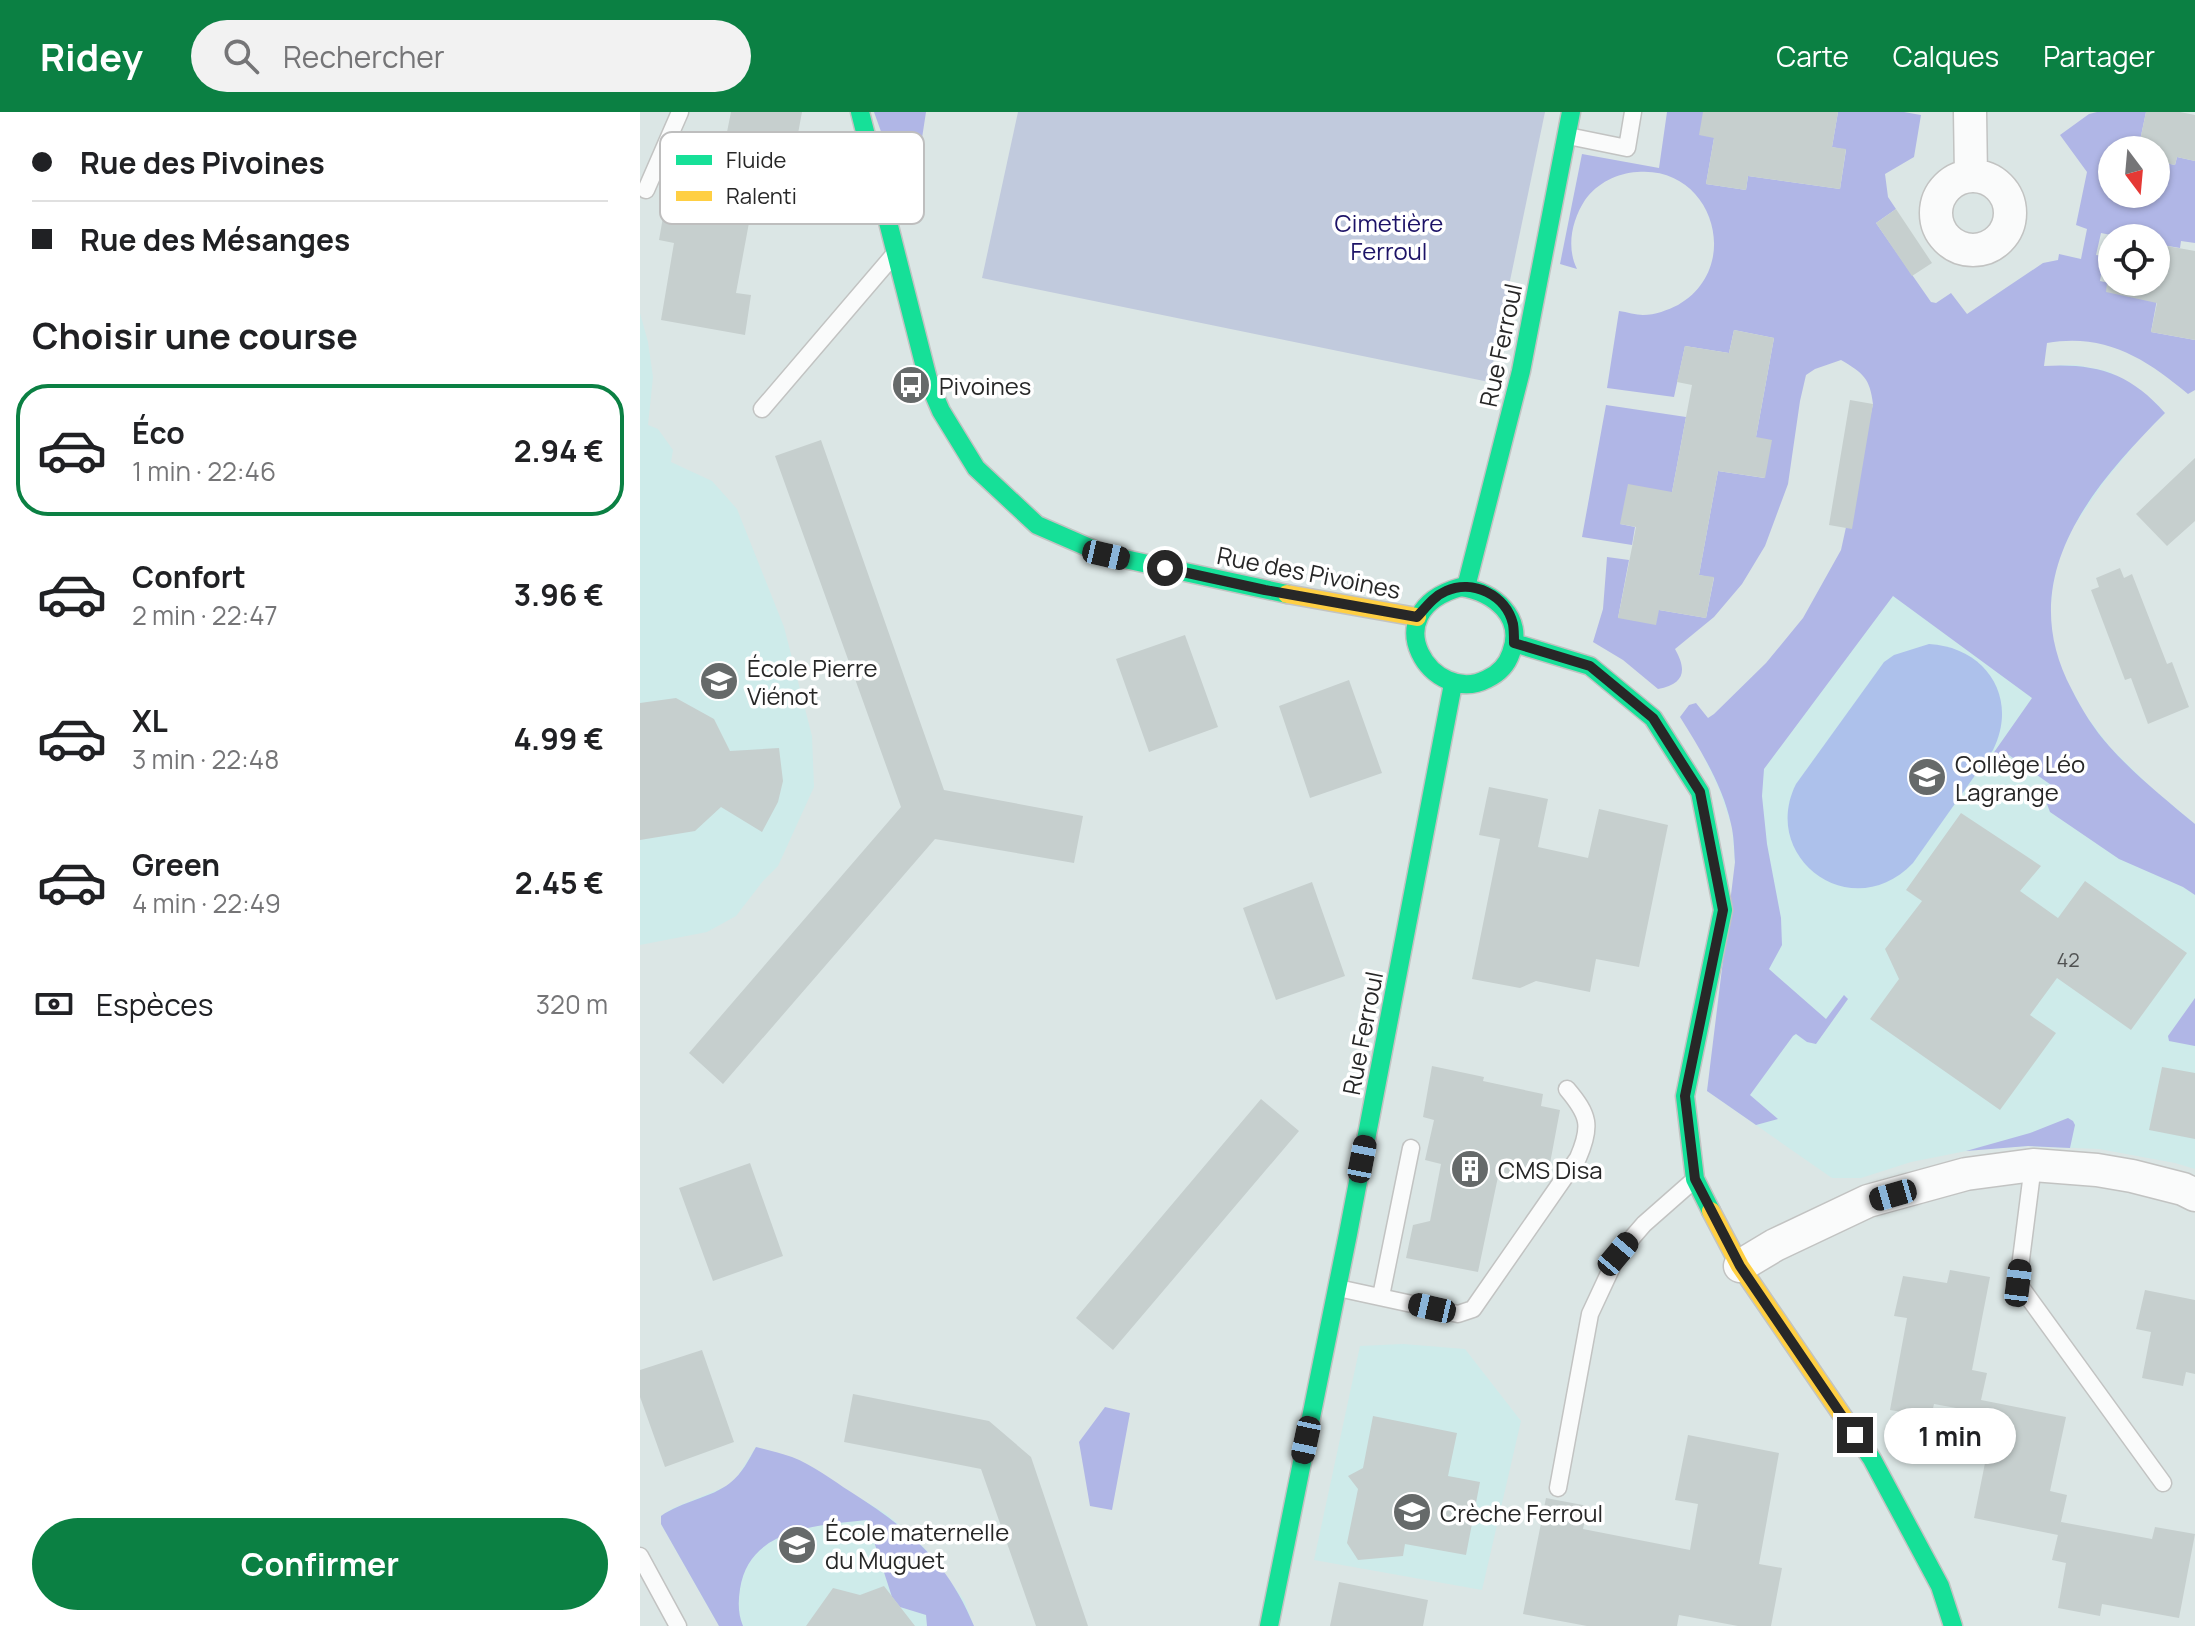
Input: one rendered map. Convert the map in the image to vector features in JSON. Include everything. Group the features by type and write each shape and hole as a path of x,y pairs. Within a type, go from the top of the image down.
{"street":[{"name":"Rue des Pivoines","path":"860,112 865,132"},
{"name":"Rue Ferroul","path":"1466,587 1521,371 1571,112"},
{"path":"1970,112 1971,176"},
{"name":"Rue des Pivoines","path":"889,224 929,383 941,411 976,468 1037,525 1106,555 1265,590 1417,617"},
{"path":"1466,587 1494,595 1506,608 1513,624 1514,643 1510,657 1500,671 1486,680 1469,685 1453,684 1437,676 1425,664 1418,648 1416,632 1417,617 1431,601 1445,591 1466,587"},
{"path":"1514,643 1590,666 1653,718 1700,792 1723,910 1685,1096 1695,1179 1740,1266 1872,1459 1940,1586 1953,1626"},
{"name":"Rue Ferroul","path":"1269,1626 1453,684"},
{"path":"1740,1266 1775,1245 1868,1201 1966,1174 2033,1165 2117,1172 2195,1195"}],"lane":[{"path":"671,132 680,112"},
{"path":"1566,136 1627,148 1633,112"},
{"path":"646,190 660,158"},
{"path":"762,409 896,252"},
{"path":"1337,1288 1458,1314 1473,1309 1578,1158 1587,1138 1581,1106 1567,1089"},
{"path":"1381,1296 1411,1148"},
{"path":"2033,1165 2018,1283 2163,1483"},
{"path":"1558,1488 1590,1314 1618,1254 1644,1224 1695,1179"},
{"path":"640,1556 678,1626"}],"shaded area":[{"path":"874,112 926,112 923,132 881,132"},
{"path":"1667,112 1703,112 1714,138 1706,184 1746,190 1748,176 1840,189 1846,150 1832,147 1838,112 1921,115 1914,157 1885,174 1888,197 1896,209 1876,223 1931,302 1936,303 1951,293 1967,314 2043,263 2058,260 2059,254 2081,259 2087,229 2076,225 2087,172 2060,135 2089,114 2146,112 2141,136 2098,136 2098,208 2170,208 2170,164 2175,165 2177,157 2195,161 2195,243 2181,241 2180,248 2170,246 2170,224 2098,224 2096,255 2098,296 2158,296 2151,332 2195,340 2195,390 2188,394 2140,359 2106,345 2068,341 2047,343 2044,366 2080,366 2111,373 2139,388 2165,413 2110,473 2087,505 2068,539 2055,574 2051,611 2056,650 2072,690 2098,733 2129,767 2195,824 2195,895 2119,859 2050,812 2047,804 2054,787 2006,753 1989,775 1985,772 1983,768 2032,698 1893,596 1764,769 1762,796 1767,844 1781,918 1782,945 1769,969 1826,1019 1844,995 1848,999 1816,1044 1796,1034 1793,1036 1750,1095 1778,1119 1756,1125 1707,1091 1735,862 1734,843 1717,782 1680,717 1689,705 1696,703 1708,718 1714,714 1766,663 1803,618 1841,550 1873,404 1864,377 1841,360 1806,375 1788,484 1765,546 1742,584 1714,617 1675,649 1682,670 1674,684 1658,689 1623,660 1593,642 1603,609 1607,557 1629,560 1618,618 1659,610 1706,618 1714,578 1699,575 1718,471 1764,478 1756,437 1774,338 1734,330 1729,353 1685,346 1674,397 1607,388 1619,311 1648,315 1678,305 1698,288 1710,267 1714,244 1711,222 1701,201 1685,184 1663,174 1637,172 1623,174 1602,184 1585,200 1577,216 1571,243 1577,269 1560,264 1582,154 1659,168"},
{"name":"École Pierre Viénot","path":"640,313 653,377 648,425 658,429 673,450 671,462 712,481 737,509 784,627 812,736 814,787 778,866 736,916 707,932 640,945"},
{"name":"Collège Léo Lagrange","path":"2060,365 2108,371 2134,386 2165,413 2104,482 2074,526 2058,560 2050,620 2058,664 2085,714 2110,747 2195,824 2195,1169 2099,1149 2028,1146 1966,1151 1911,1162 1861,1178 1832,1178 1707,1091 1738,906 1732,827 1719,789 1698,745"},
{"path":"1606,405 1686,417 1672,492 1620,524 1635,527 1632,545 1582,537"},
{"path":"1929,644 1949,647 1967,655 1981,665 1992,679 2002,712 2000,731 1993,750 1913,863 1889,881 1864,888 1839,886 1818,875 1801,858 1790,837 1788,811 1796,784 1884,662 1894,655"},
{"path":"2195,998 2195,1046 2169,1041 2168,1036"},
{"path":"2068,1118 2075,1125 2070,1148 2028,1146 1966,1151 2030,1133"},
{"name":"Crèche Ferroul","path":"1403,1344 1465,1349 1521,1421 1482,1590 1314,1560 1360,1346"},
{"path":"1105,1407 1130,1413 1112,1510 1090,1506 1079,1442"},
{"name":"École maternelle du Muguet","path":"756,1447 793,1458 885,1513 911,1534 932,1556 964,1600 974,1626 719,1626 661,1524 661,1516 727,1486 737,1477"},
{"name":"École maternelle du Muguet","path":"756,1447 807,1464 891,1519 939,1565 964,1603 974,1626 927,1626 926,1615 900,1607 892,1597 867,1520 808,1528 771,1542 757,1553 746,1569 739,1599 743,1626 719,1626 661,1524 661,1516 730,1483 742,1471"}],"green space":[{"name":"Cimetière Ferroul","path":"1018,112 1545,112 1489,382 982,278"}],"building":[{"path":"731,112 802,112 798,132 727,132"},
{"path":"1703,112 1838,112 1832,147 1846,149 1840,189 1748,176 1746,190 1706,184 1714,138 1699,135"},
{"path":"2146,112 2195,115 2195,161 2177,157 2175,165 2170,164 2170,136 2141,136"},
{"path":"1896,209 1932,263 1912,276 1876,223"},
{"path":"662,224 749,224 736,293 751,295 745,335 661,320 674,243 659,240"},
{"path":"2170,247 2195,251 2195,340 2151,332 2157,303 2125,296 2170,296"},
{"path":"1734,330 1774,338 1756,437 1772,440 1765,478 1718,471 1699,575 1714,577 1706,618 1659,610 1656,625 1618,618 1636,527 1620,524 1628,484 1672,492 1692,385 1677,382 1685,346 1729,353"},
{"path":"1850,400 1873,404 1852,529 1829,525"},
{"path":"821,440 944,790 1083,816 1074,863 935,839 723,1084 689,1053 901,807 775,456"},
{"path":"2195,458 2195,521 2167,546 2136,514"},
{"path":"2120,568 2124,578 2132,574 2167,664 2172,662 2189,707 2148,724 2131,678 2125,680 2091,590 2099,587 2096,578"},
{"path":"1185,635 1218,727 1149,752 1116,659"},
{"path":"1349,680 1382,773 1310,798 1279,706"},
{"path":"676,698 714,719 730,751 779,748 783,781 778,802 762,832 721,807 695,831 640,840 640,703"},
{"path":"1489,787 1548,799 1538,847 1588,858 1599,809 1668,825 1639,967 1596,959 1590,992 1536,981 1520,988 1472,979 1500,839 1479,835"},
{"path":"1961,813 2041,866 2020,891 2058,918 2085,881 2187,953 2131,1030 2057,978 2030,1015 2056,1033 2000,1110 1870,1019 1899,979 1885,949 1922,901 1906,890"},
{"path":"1312,882 1345,976 1276,1000 1243,908"},
{"name":"CMS Disa","path":"1432,1066 1543,1094 1541,1106 1560,1110 1548,1174 1535,1171 1533,1179 1499,1172 1478,1272 1406,1258 1413,1225 1430,1221 1441,1164 1425,1160 1434,1120 1423,1117"},
{"path":"2162,1067 2195,1073 2195,1139 2149,1130"},
{"path":"1261,1099 1299,1131 1113,1350 1076,1318"},
{"path":"750,1163 783,1256 713,1281 679,1188"},
{"path":"1950,1270 1990,1277 1972,1370 1987,1373 1981,1400 2066,1417 2050,1491 2067,1495 2058,1535 1974,1518 1989,1443 1973,1438 1978,1412 1934,1404 1931,1417 1890,1410 1907,1318 1894,1316 1903,1276 1947,1283"},
{"path":"2145,1290 2195,1300 2195,1374 2186,1372 2183,1386 2142,1378 2151,1332 2136,1329"},
{"path":"702,1350 734,1442 665,1467 640,1397 640,1370"},
{"path":"853,1394 989,1421 1031,1457 1088,1626 1036,1626 981,1469 844,1442"},
{"path":"1373,1416 1457,1433 1448,1476 1480,1482 1466,1555 1405,1544 1403,1556 1358,1560 1347,1543 1358,1489 1348,1476 1363,1468"},
{"path":"1688,1435 1779,1453 1759,1564 1782,1568 1771,1626 1738,1626 1679,1615 1677,1626 1587,1626 1523,1614 1546,1498 1588,1506 1583,1529 1690,1550 1698,1504 1675,1500"},
{"path":"2061,1522 2152,1539 2155,1527 2195,1534 2179,1618 2102,1604 2100,1616 2058,1608 2066,1563 2052,1560"},
{"path":"1339,1582 1428,1600 1423,1626 1330,1626"},
{"path":"884,1586 915,1626 806,1626 833,1588 860,1595"}],"traffic: fast":[{"path":"860,112 865,132"},
{"path":"1466,587 1521,371 1571,112"},
{"path":"889,224 929,383 941,411 976,468 1037,525 1106,555 1287,594"},
{"path":"1461,587 1485,594 1495,601 1504,608 1514,628 1511,653 1505,665 1487,679 1467,684 1448,680 1431,669 1420,653 1415,634 1420,616 1434,599 1461,587"},
{"path":"1514,643 1590,666 1653,718 1700,792 1723,910 1685,1096 1695,1179 1711,1211"},
{"path":"1269,1626 1453,684"},
{"path":"1859,1440 1940,1586 1953,1626"}],"traffic: slow":[{"path":"1287,594 1417,617"},
{"path":"1711,1211 1740,1266 1859,1440"}],"place":[{"name":"Pivoines","path":"911,385"},
{"name":"École Pierre Viénot","path":"719,681"},
{"name":"Collège Léo Lagrange","path":"1927,777"},
{"name":"CMS Disa","path":"1470,1169"},
{"name":"Crèche Ferroul","path":"1412,1512"},
{"name":"École maternelle du Muguet","path":"797,1545"}],"route":[{"path":"1165,568 1265,590 1417,617 1445,591 1461,587 1478,588 1494,595 1506,608 1513,624 1514,643 1590,666 1653,718 1700,792 1723,910 1685,1096 1695,1179 1740,1266 1855,1435"}]}
